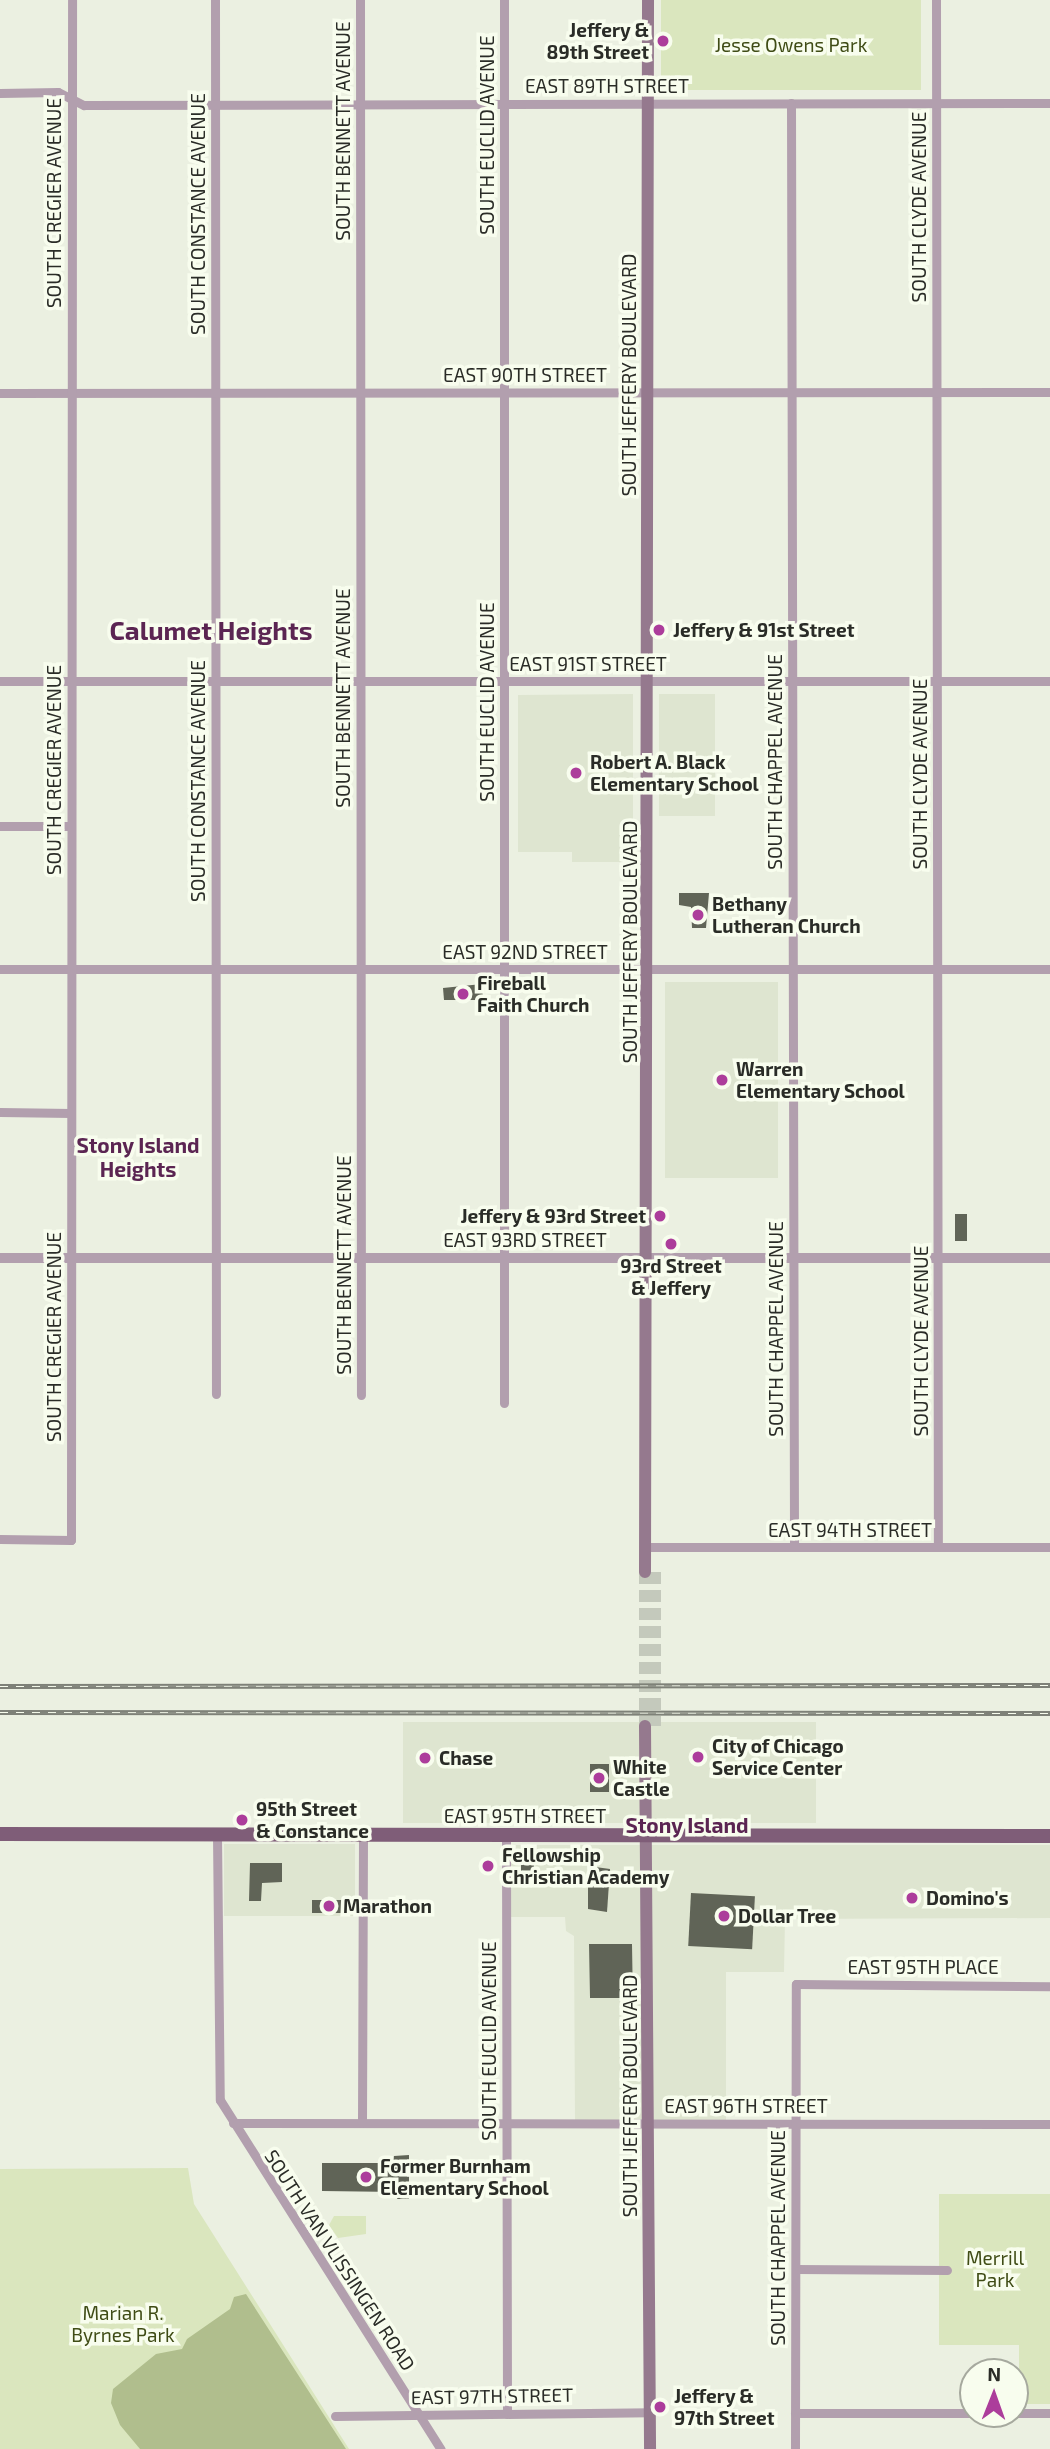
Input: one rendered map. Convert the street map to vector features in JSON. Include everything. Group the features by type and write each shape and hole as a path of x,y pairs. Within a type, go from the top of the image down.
{"main road":[{"name":"SOUTH JEFFERY BOULEVARD","path":"648,0 650,1572"},
{"name":"SOUTH JEFFERY BOULEVARD","path":"650,1726 650,2449"},
{"name":"EAST 95TH STREET","path":"0,1835 1050,1836"}],"street":[{"name":"SOUTH CREGIER AVENUE","path":"0,1539 71,1540 72,0"},
{"name":"SOUTH CONSTANCE AVENUE","path":"215,0 216,1394"},
{"name":"SOUTH BENNETT AVENUE","path":"360,0 361,1395"},
{"name":"SOUTH EUCLID AVENUE","path":"504,0 504,1403"},
{"name":"SOUTH CLYDE AVENUE","path":"936,0 938,1547"},
{"name":"EAST 89TH STREET","path":"0,93 58,93 83,105 1050,103"},
{"name":"SOUTH CHAPPEL AVENUE","path":"791,103 794,1547"},
{"name":"EAST 90TH STREET","path":"0,393 1050,392"},
{"name":"EAST 91ST STREET","path":"0,681 1050,681"},
{"path":"0,826 71,826"},
{"name":"EAST 92ND STREET","path":"0,969 1050,970"},
{"path":"0,1112 71,1113"},
{"name":"EAST 93RD STREET","path":"0,1258 1050,1258"},
{"name":"EAST 94TH STREET","path":"649,1547 1050,1547"},
{"name":"SOUTH VAN VLISSINGEN ROAD","path":"217,1835 218,2086 233,2123 441,2449"},
{"path":"362,2123 363,1835"},
{"name":"SOUTH EUCLID AVENUE","path":"506,1835 507,2414"},
{"name":"SOUTH CHAPPEL AVENUE","path":"795,2449 796,1984"},
{"name":"EAST 95TH PLACE","path":"796,1984 1050,1986"},
{"name":"EAST 96TH STREET","path":"233,2123 1050,2124"},
{"path":"796,2269 947,2270"},
{"name":"EAST 97TH STREET","path":"335,2416 650,2412"},
{"path":"795,2413 959,2413"},
{"path":"1029,2413 1050,2413"}],"shaded area":[{"name":"Robert A. Black Elementary School","path":"633,694 633,862 572,862 572,852 518,852 518,695"},
{"path":"659,694 715,694 715,816 659,816"},
{"name":"Warren Elementary School","path":"665,982 778,982 778,1178 665,1178"},
{"path":"403,1722 816,1722 816,1823 403,1823"},
{"path":"224,1844 355,1844 355,1916 224,1916"},
{"path":"508,1845 1050,1845 1050,1918 785,1919 784,1972 726,1972 726,2121 575,2122 574,1936 566,1931 565,1917 509,1917"}],"green space":[{"name":"Jesse Owens Park","path":"661,0 921,0 921,90 661,90"},
{"name":"Marian R. Byrnes Park","path":"188,2168 194,2204 349,2449 0,2449 0,2169"},
{"name":"Merrill Park","path":"939,2194 1050,2194 1050,2404 1029,2404 1029,2358 1019,2358 1019,2345 939,2345"},
{"path":"334,2216 366,2216 366,2234 338,2238 329,2225"},
{"path":"246,2294 346,2449 140,2449 120,2425 111,2403 113,2389 156,2354 182,2349 187,2339 230,2309 234,2297"}],"building":[{"name":"Bethany Lutheran Church","path":"679,893 709,893 706,928 692,928 691,907 679,905"},
{"name":"Fireball Faith Church","path":"482,984 483,1000 444,1000 443,988"},
{"path":"955,1214 967,1214 967,1241 955,1241"},
{"name":"White Castle","path":"590,1764 609,1764 609,1792 590,1792"},
{"path":"521,1857 534,1857 534,1875 521,1875"},
{"path":"250,1863 282,1863 282,1882 262,1883 261,1901 249,1901"},
{"path":"588,1866 610,1869 607,1912 588,1909"},
{"name":"Dollar Tree","path":"691,1893 755,1896 752,1949 688,1946"},
{"name":"Marathon","path":"312,1900 346,1900 346,1913 312,1913"},
{"path":"589,1944 632,1944 633,2004 621,2004 621,1998 590,1998"},
{"name":"Former Burnham Elementary School","path":"409,2155 409,2199 397,2199 397,2192 322,2191 322,2163 387,2163 394,2156"}],"tunnel":[{"path":"645,1572 645,1726"},
{"path":"655,1572 655,1726"}],"railway":[{"path":"0,1686 1050,1685"},
{"path":"0,1712 1050,1713"}],"place":[{"name":"Jeffery & 89th Street","path":"663,41"},
{"name":"Jeffery & 91st Street","path":"659,630"},
{"name":"Robert A. Black Elementary School","path":"576,773"},
{"name":"Bethany Lutheran Church","path":"698,915"},
{"name":"Fireball Faith Church","path":"463,994"},
{"name":"Warren Elementary School","path":"722,1080"},
{"name":"Jeffery & 93rd Street","path":"660,1216"},
{"name":"93rd Street & Jeffery","path":"671,1244"},
{"name":"City of Chicago Service Center","path":"698,1757"},
{"name":"Chase","path":"425,1758"},
{"name":"White Castle","path":"599,1778"},
{"name":"95th Street & Constance","path":"242,1820"},
{"name":"Fellowship Christian Academy","path":"488,1866"},
{"name":"Domino's","path":"912,1898"},
{"name":"Marathon","path":"329,1906"},
{"name":"Dollar Tree","path":"724,1916"},
{"name":"Former Burnham Elementary School","path":"366,2177"},
{"name":"Jeffery & 97th Street","path":"660,2407"}],"district":[{"name":"Calumet Heights","path":"211,630"},
{"name":"Stony Island Heights","path":"138,1157"},
{"name":"Stony Island","path":"687,1825"}]}
